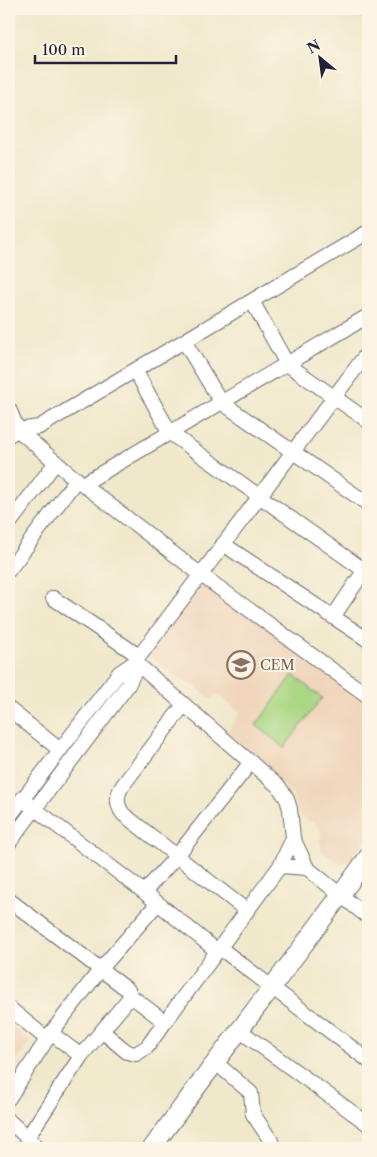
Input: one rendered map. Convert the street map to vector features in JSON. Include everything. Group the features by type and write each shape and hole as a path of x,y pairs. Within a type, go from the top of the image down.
{"main road":[{"path":"152,1148 368,857"}],"street":[{"path":"13,433 39,427 368,232"},
{"path":"252,301 287,364 368,421"},
{"path":"9,570 80,481 170,432 368,316"},
{"path":"184,341 221,402 368,504"},
{"path":"9,817 119,673 136,661 368,352"},
{"path":"135,370 170,432 367,570 333,617"},
{"path":"9,409 13,433 56,462 200,574 368,696"},
{"path":"9,524 56,462"},
{"path":"223,544 368,640"},
{"path":"53,598 136,661 184,706 279,787 287,799 293,838 307,868 368,917"},
{"path":"9,843 128,685 134,673 136,661"},
{"path":"184,706 123,785 117,797 119,809 176,857 246,911"},
{"path":"9,709 60,750"},
{"path":"144,892 176,857 251,762"},
{"path":"22,799 218,950 368,1060"},
{"path":"102,1031 128,1052 136,1054 147,1047 280,866 293,838"},
{"path":"280,866 307,868"},
{"path":"9,900 128,990 131,996 166,1022"},
{"path":"9,1098 49,1036 100,970 158,904"},
{"path":"26,1138 81,1056 131,996"},
{"path":"9,1008 81,1056"},
{"path":"239,1030 368,1124"},
{"path":"215,1062 251,1093 253,1114 272,1141 273,1148"},
{"path":"9,1121 39,1148"}],"shaded area":[{"name":"CEM","path":"205,580 368,700 368,837 349,862 341,865 323,852 319,841 322,834 317,825 299,816 293,795 273,775 267,764 227,733 240,712 217,694 211,700 196,687 178,677 145,653"},
{"path":"9,1024 31,1042 9,1068"}],"green space":[{"path":"293,675 322,698 284,748 256,725"}],"place":[{"name":"CEM","path":"241,665"}]}
